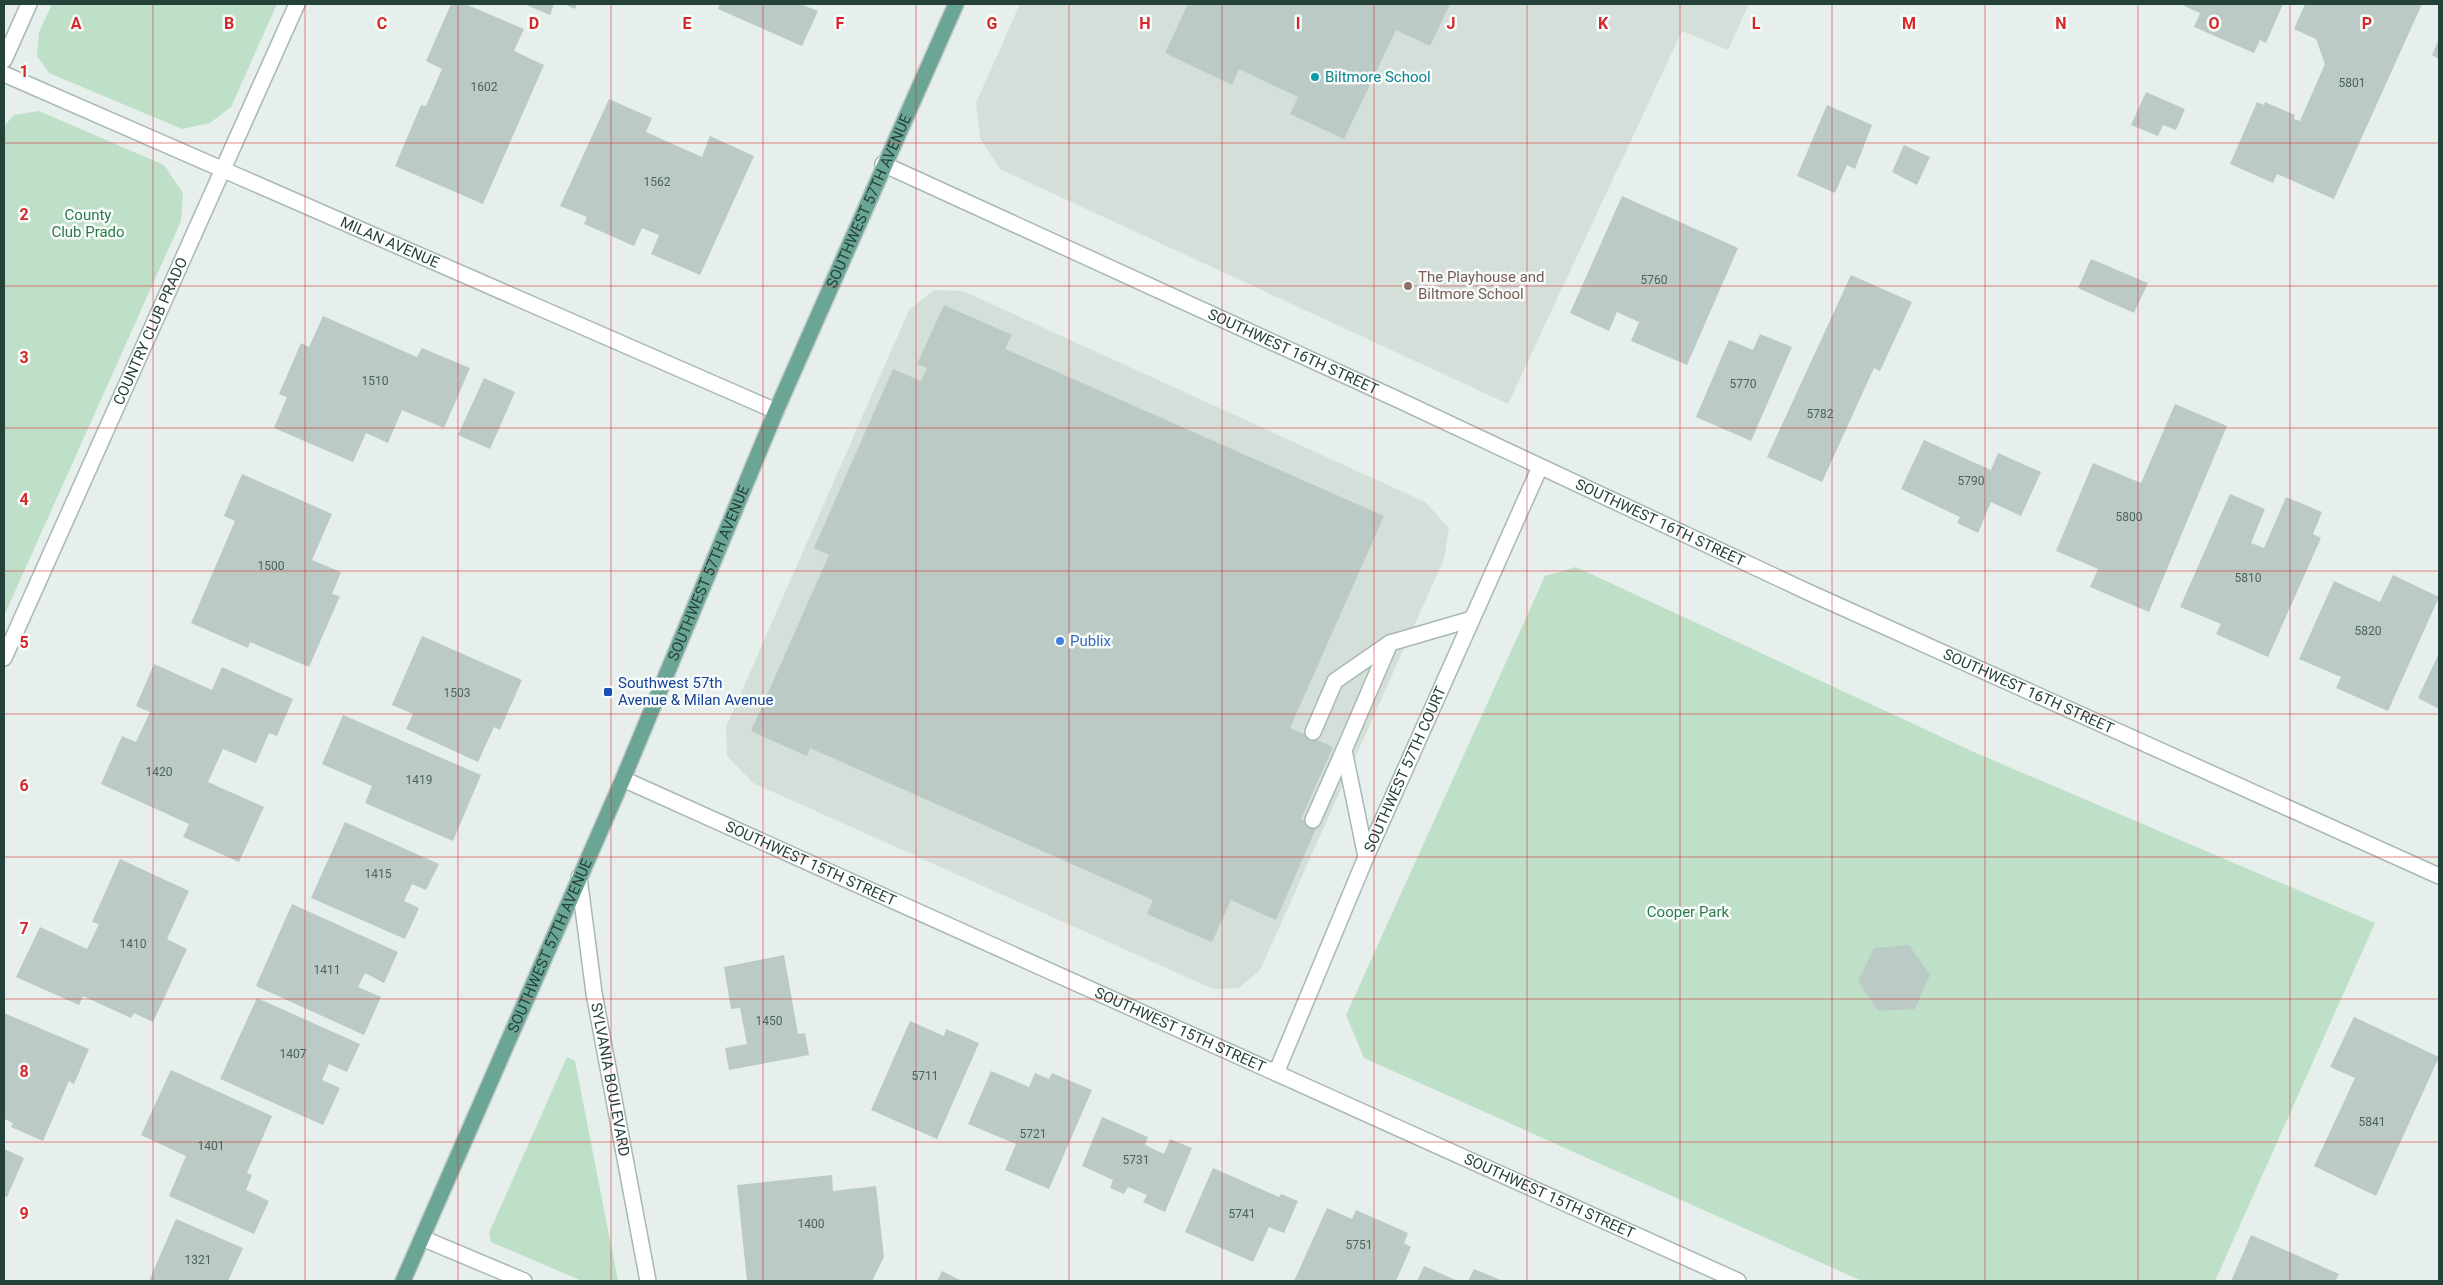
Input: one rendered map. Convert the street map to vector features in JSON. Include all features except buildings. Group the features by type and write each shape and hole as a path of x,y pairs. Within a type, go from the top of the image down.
{"main road":[{"name":"SOUTHWEST 57TH AVENUE","path":"403,1281 623,779 776,411 956,4"}],"street":[{"path":"4,60 29,4"},
{"name":"COUNTRY CLUB PRADO","path":"4,658 297,4"},
{"name":"MILAN AVENUE","path":"4,74 776,411"},
{"name":"SOUTHWEST 16TH STREET","path":"884,164 1392,397 1817,596 2439,876"},
{"name":"SOUTHWEST 57TH COURT","path":"1276,1073 1366,857 1540,467"},
{"path":"1313,732 1336,681 1390,643 1472,619"},
{"path":"1313,820 1390,643"},
{"path":"1344,750 1366,857"},
{"name":"SOUTHWEST 15TH STREET","path":"623,779 1738,1281"},
{"name":"SYLVANIA BOULEVARD","path":"579,877 594,993 648,1281"},
{"path":"422,1238 524,1281"}],"shaded area":[{"name":"The Playhouse and Biltmore School","path":"1020,4 1749,4 1728,50 1682,31 1508,404 1000,169 980,138 976,103"},
{"name":"Publix","path":"934,290 963,291 1425,502 1449,528 1444,559 1260,970 1239,988 1213,989 753,783 727,756 726,727 909,310"}],"green space":[{"path":"52,4 277,4 231,107 210,123 182,129 49,73 37,56 39,32"},
{"name":"County Club Prado","path":"39,111 164,165 183,193 181,221 4,616 4,126 14,115"},
{"name":"Cooper Park","path":"1576,567 1976,753 2375,923 2215,1281 1862,1281 1364,1058 1346,1015 1545,576"},
{"path":"567,1057 575,1061 618,1281 582,1281 491,1242 489,1233"}],"place":[{"name":"Biltmore School","path":"1315,77"},
{"name":"The Playhouse and Biltmore School","path":"1408,286"},
{"name":"Publix","path":"1060,641"},
{"name":"Southwest 57th Avenue & Milan Avenue","path":"608,692"}]}
